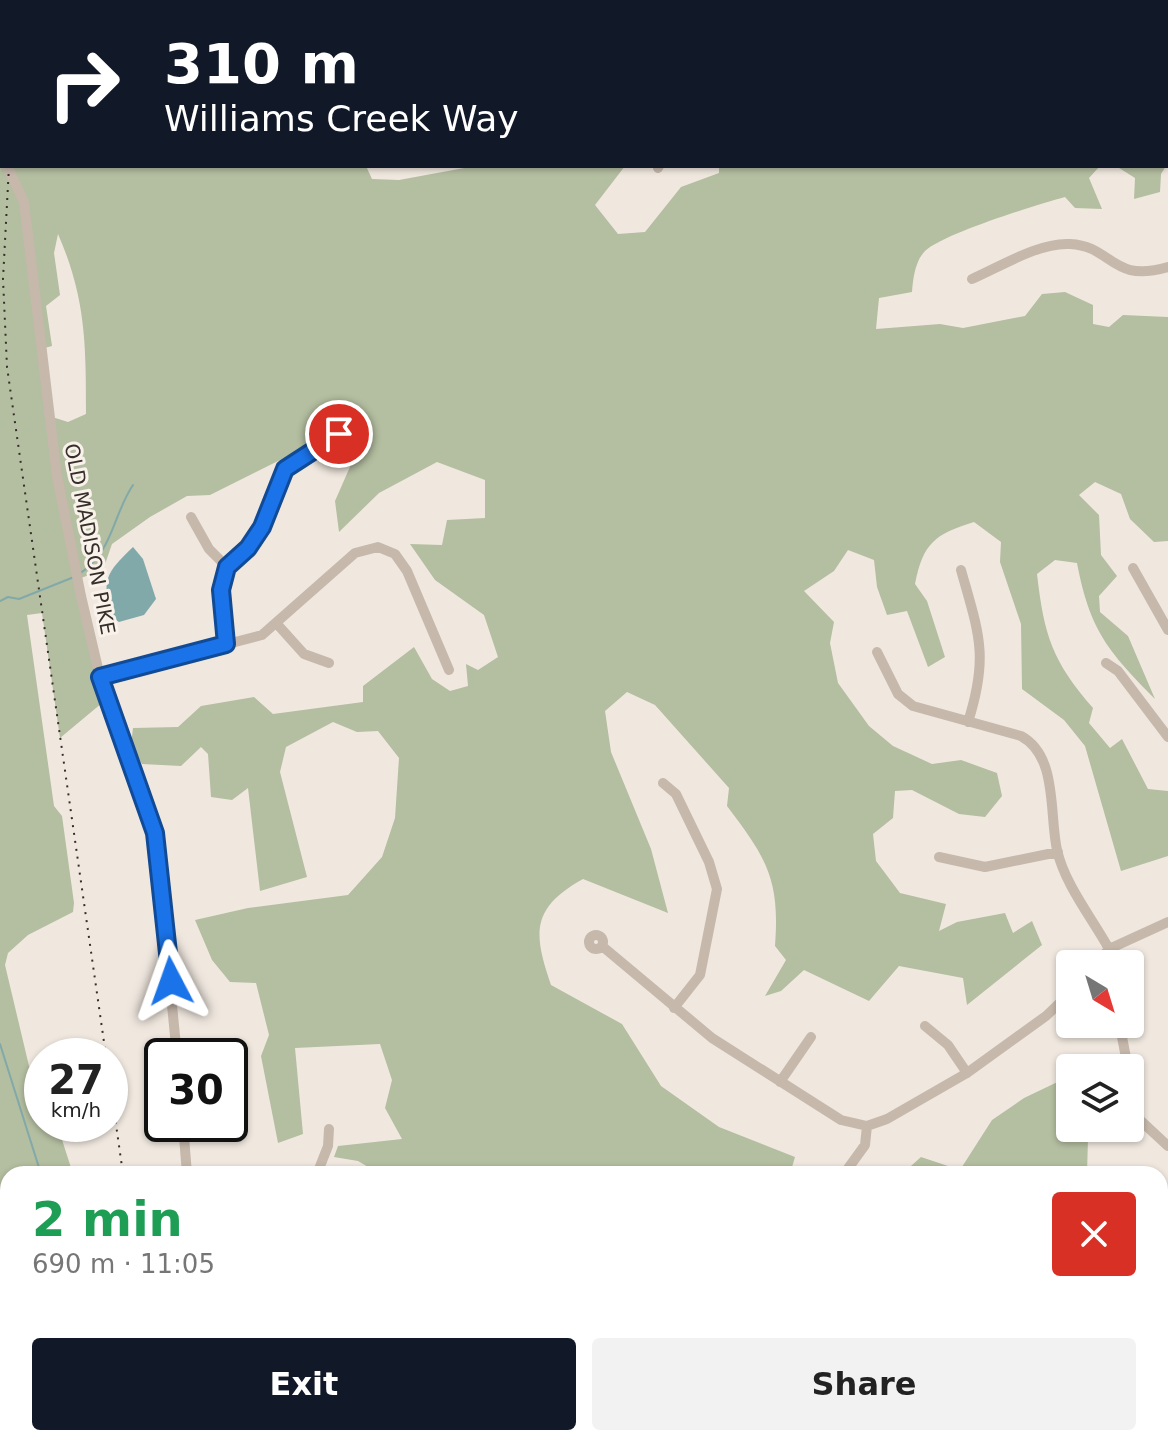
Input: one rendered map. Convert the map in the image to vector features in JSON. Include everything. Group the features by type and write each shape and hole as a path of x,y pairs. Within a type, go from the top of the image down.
{"street":[{"name":"OLD MADISON PIKE","path":"8,168 24,202 57,476 100,677 155,833 164,890 176,1038"},
{"path":"972,279 1058,244 1086,247 1128,271 1148,272 1168,267"},
{"path":"226,644 221,590 227,567 248,548 262,527 285,469 339,434"},
{"path":"191,517 209,549 227,567"},
{"path":"100,677 262,635 355,553 378,547 388,549 407,571 449,670"},
{"path":"1133,568 1168,630"},
{"path":"961,570 981,643 981,671 968,722"},
{"path":"277,624 304,654 329,663"},
{"path":"877,652 896,690 907,703 919,710 1021,736 1035,745 1045,765 1058,852 1109,949 1168,922"},
{"path":"1106,663 1118,671 1168,737"},
{"path":"663,783 676,794 709,862 717,889 700,975 674,1008"},
{"path":"939,857 985,867 1058,852"},
{"path":"602,946 712,1038 841,1120 867,1126 887,1119 967,1073 1056,1006"},
{"path":"925,1026 948,1045 967,1073"},
{"path":"780,1082 811,1037"},
{"path":"1144,1124 1168,1146"},
{"path":"850,1166 865,1145 867,1126"},
{"path":"320,1166 328,1146 329,1129"},
{"path":"184,1142 186,1166"}],"green space":[{"path":"0,168 367,168 372,179 399,180 464,168 623,168 595,205 618,234 645,232 681,187 719,173 719,168 1098,168 1089,178 1102,209 1075,208 1065,197 951,236 925,251 919,260 912,292 879,298 876,329 940,324 963,328 1025,316 1042,294 1065,292 1093,305 1093,324 1109,327 1123,315 1168,317 1168,541 1154,542 1130,519 1121,494 1095,482 1079,495 1099,515 1101,555 1117,576 1099,596 1100,612 1128,636 1155,699 1103,638 1088,606 1077,563 1055,560 1037,574 1052,646 1068,676 1093,708 1089,723 1110,748 1122,739 1148,789 1168,791 1168,856 1121,871 1085,746 1064,720 1022,689 1021,624 1000,562 1001,542 974,522 949,531 933,542 918,570 915,584 927,601 945,657 928,667 907,611 887,615 877,587 874,560 848,550 834,571 804,591 834,622 830,643 838,683 869,726 893,746 932,764 961,760 997,773 1002,796 985,817 959,814 912,790 895,791 893,818 873,834 876,861 900,893 946,904 939,931 957,922 1005,913 1013,933 1032,921 1042,945 967,1005 963,978 899,966 869,1001 804,970 781,991 765,996 786,960 775,946 773,886 761,856 727,806 729,788 655,705 627,692 605,711 611,752 651,849 668,913 583,879 554,900 541,923 541,951 551,985 622,1024 661,1086 719,1127 795,1157 792,1166 366,1166 358,1161 334,1157 338,1146 402,1139 385,1108 392,1080 380,1044 295,1048 303,1134 278,1143 261,1056 269,1035 256,983 230,982 212,960 195,920 248,908 348,895 382,857 395,818 399,758 378,731 357,732 333,722 286,747 280,772 307,877 260,891 248,788 232,800 211,797 208,754 201,747 181,766 142,764 131,745 133,728 178,727 201,706 254,697 273,714 363,702 363,686 414,647 432,679 450,691 468,686 466,664 478,670 498,657 484,615 435,580 410,544 442,545 447,520 485,518 485,480 437,462 379,493 339,532 335,501 353,460 338,431 210,495 187,496 150,517 112,544 103,570 78,579 108,698 60,738 42,613 27,615 54,806 62,816 74,903 73,912 28,935 8,953 5,965 24,1045 24,1142 63,1142 70,1166 0,1166","holes":["58,234 79,301 85,344 86,414 68,422 49,416 41,349 52,346 46,306 60,295 54,253"]},
{"path":"1119,168 1165,168 1161,174 1160,192 1134,199 1135,178"},
{"path":"1056,1083 1056,1142 1088,1142 1087,1166 963,1166 992,1120 1024,1098"},
{"path":"921,1157 948,1166 911,1166"}],"water":[{"path":"133,547 143,559 156,599 144,615 119,622 111,617 108,578 116,564"}],"waterway":[{"path":"79,574 106,544 133,485"},
{"path":"0,601 8,597 19,599 74,577"},
{"path":"0,1044 38,1166"}],"railway":[{"path":"9,168 3,279 7,367 103,1038"},
{"path":"118,1142 122,1166"}],"route":[{"path":"171,981 164,890 155,833 147,802 100,677 226,644 221,590 227,567 248,548 262,527 273,506 280,475 285,469 339,434"}]}
